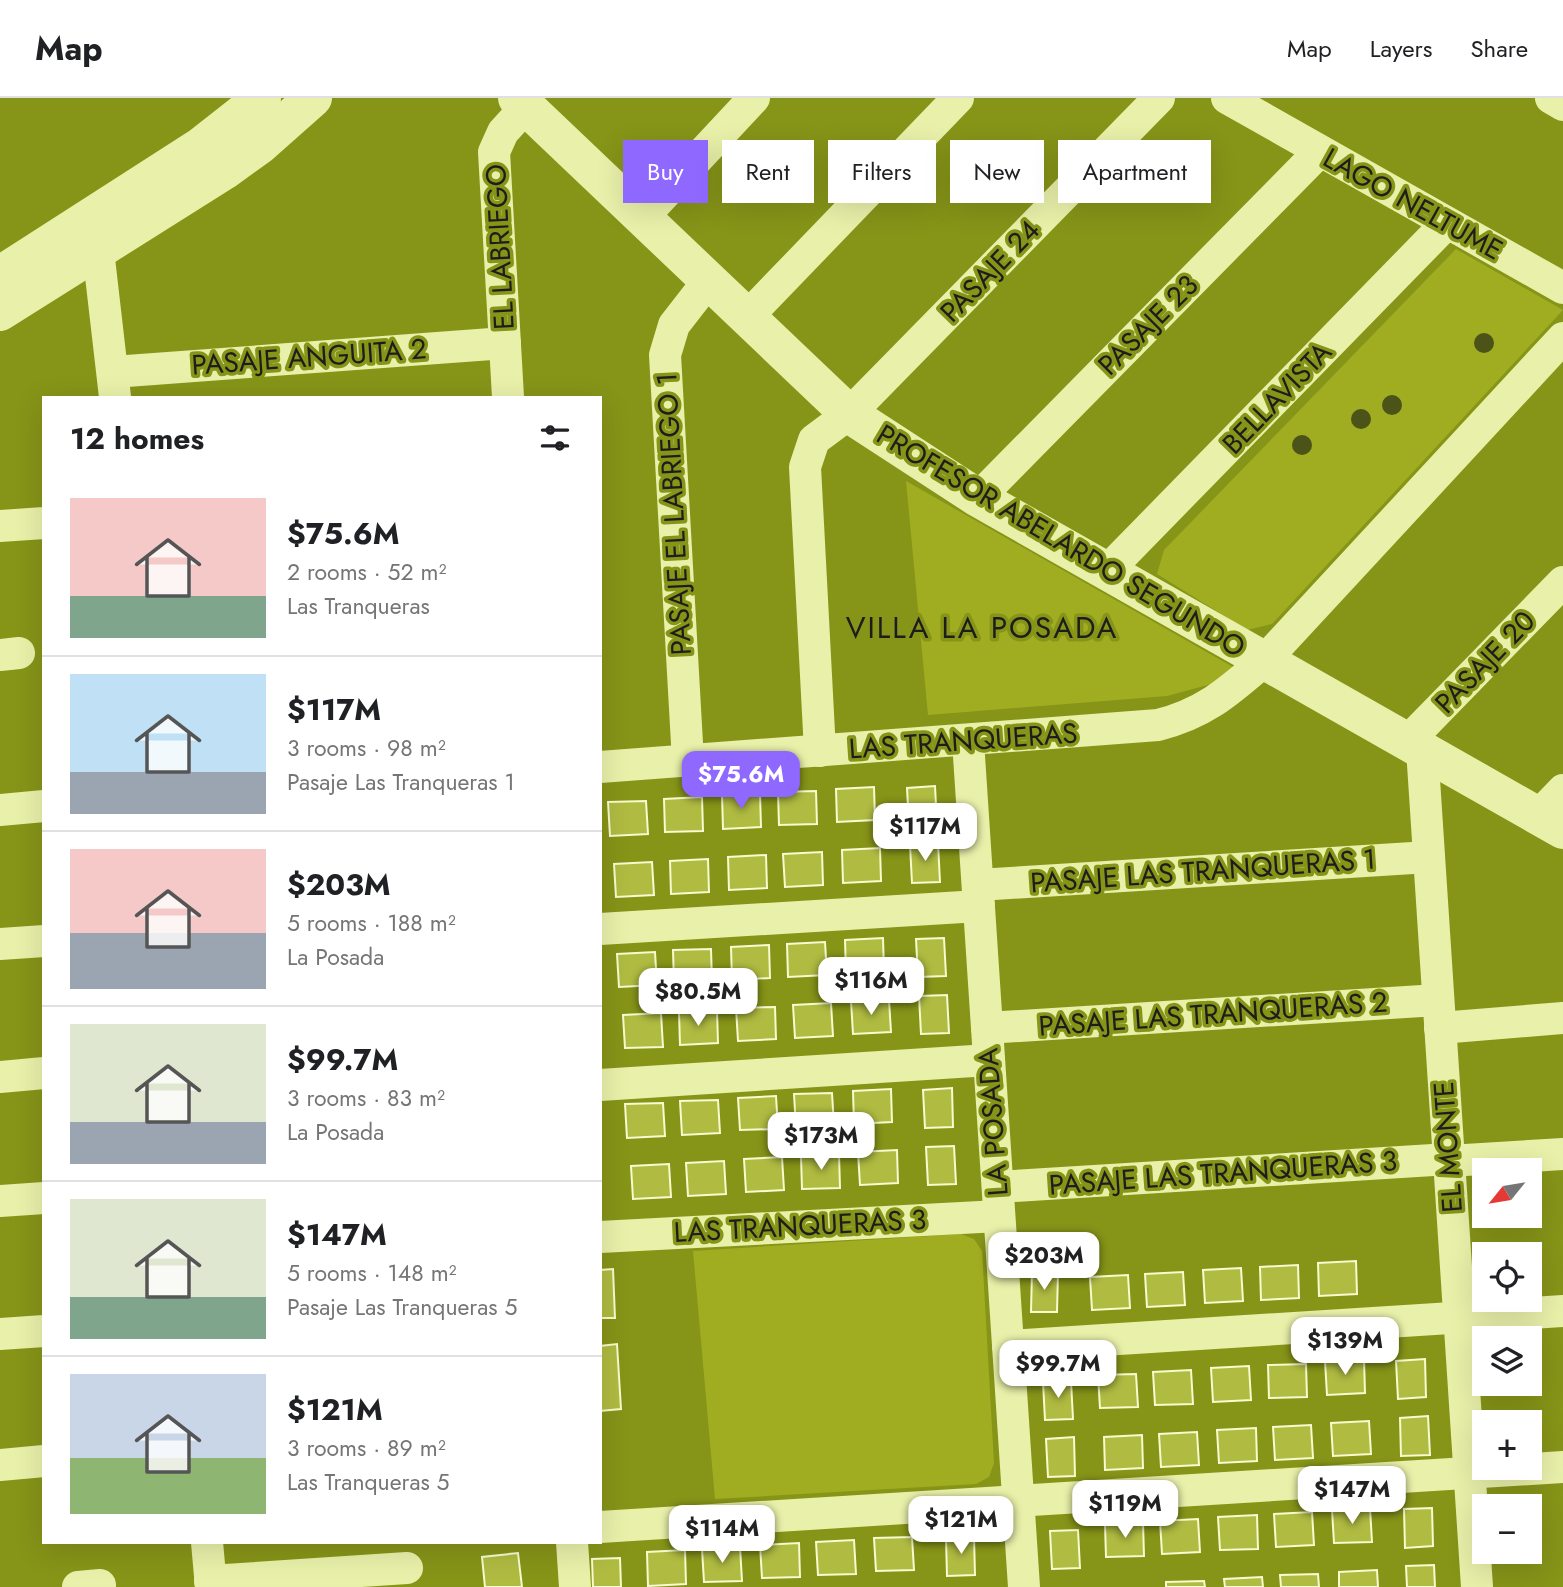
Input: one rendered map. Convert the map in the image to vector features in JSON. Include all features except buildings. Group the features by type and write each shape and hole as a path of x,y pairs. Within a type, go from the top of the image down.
{"street":[{"path":"0,312 262,98"},
{"path":"0,275 92,236 224,171 260,145 313,98"},
{"path":"643,217 754,98"},
{"path":"747,317 958,98"},
{"name":"PASAJE 24","path":"820,751 804,467 814,440 849,414 1159,98"},
{"name":"LAGO NELTUME","path":"1227,98 1563,288"},
{"path":"1551,98 1563,105"},
{"name":"PROFESOR ABELARDO SEGUNDO","path":"533,104 643,217 849,414 978,498 1414,746 1555,812"},
{"name":"EL LABRIEGO","path":"508,396 494,152 503,132 533,104"},
{"name":"PASAJE 23","path":"978,498 1319,152"},
{"name":"BELLAVISTA","path":"1106,572 1447,223"},
{"path":"92,236 114,385"},
{"name":"PASAJE EL LABRIEGO 1","path":"688,761 665,355 674,325 709,280"},
{"path":"1264,661 1563,338"},
{"name":"PASAJE ANGUITA 2","path":"114,385 505,342"},
{"path":"0,526 42,523"},
{"name":"PASAJE 20","path":"1414,746 1563,582"},
{"name":"LAS TRANQUERAS","path":"602,767 1158,726 1186,718 1218,702 1264,661"},
{"name":"LA POSADA","path":"968,741 1024,1587"},
{"name":"EL MONTE","path":"1414,746 1429,857 1477,1587"},
{"path":"0,810 42,806"},
{"name":"PASAJE LAS TRANQUERAS 1","path":"602,929 1429,857"},
{"path":"0,944 42,941"},
{"name":"PASAJE LAS TRANQUERAS 2","path":"987,1028 1439,1014 1563,1018"},
{"path":"602,1084 989,1060"},
{"path":"0,1077 42,1073"},
{"name":"PASAJE LAS TRANQUERAS 3","path":"998,1201 1449,1160 1563,1154"},
{"path":"0,1201 42,1198"},
{"name":"LAS TRANQUERAS 3","path":"602,1237 998,1201"},
{"path":"1008,1346 1563,1311"},
{"path":"0,1334 42,1331"},
{"path":"0,1465 42,1461"},
{"path":"602,1527 1563,1467"},
{"path":"207,1544 210,1584 407,1568"},
{"path":"572,1544 575,1587"}],"green space":[{"path":"1456,249 1563,310 1272,624 1247,630 1157,574 1164,550"},
{"path":"906,481 1233,667 1215,683 1167,696 928,715"},
{"path":"961,1234 974,1239 982,1251 994,1463 989,1477 976,1484 715,1499 693,1251"}],"district":[{"name":"VILLA LA POSADA","path":"982,627"}]}
